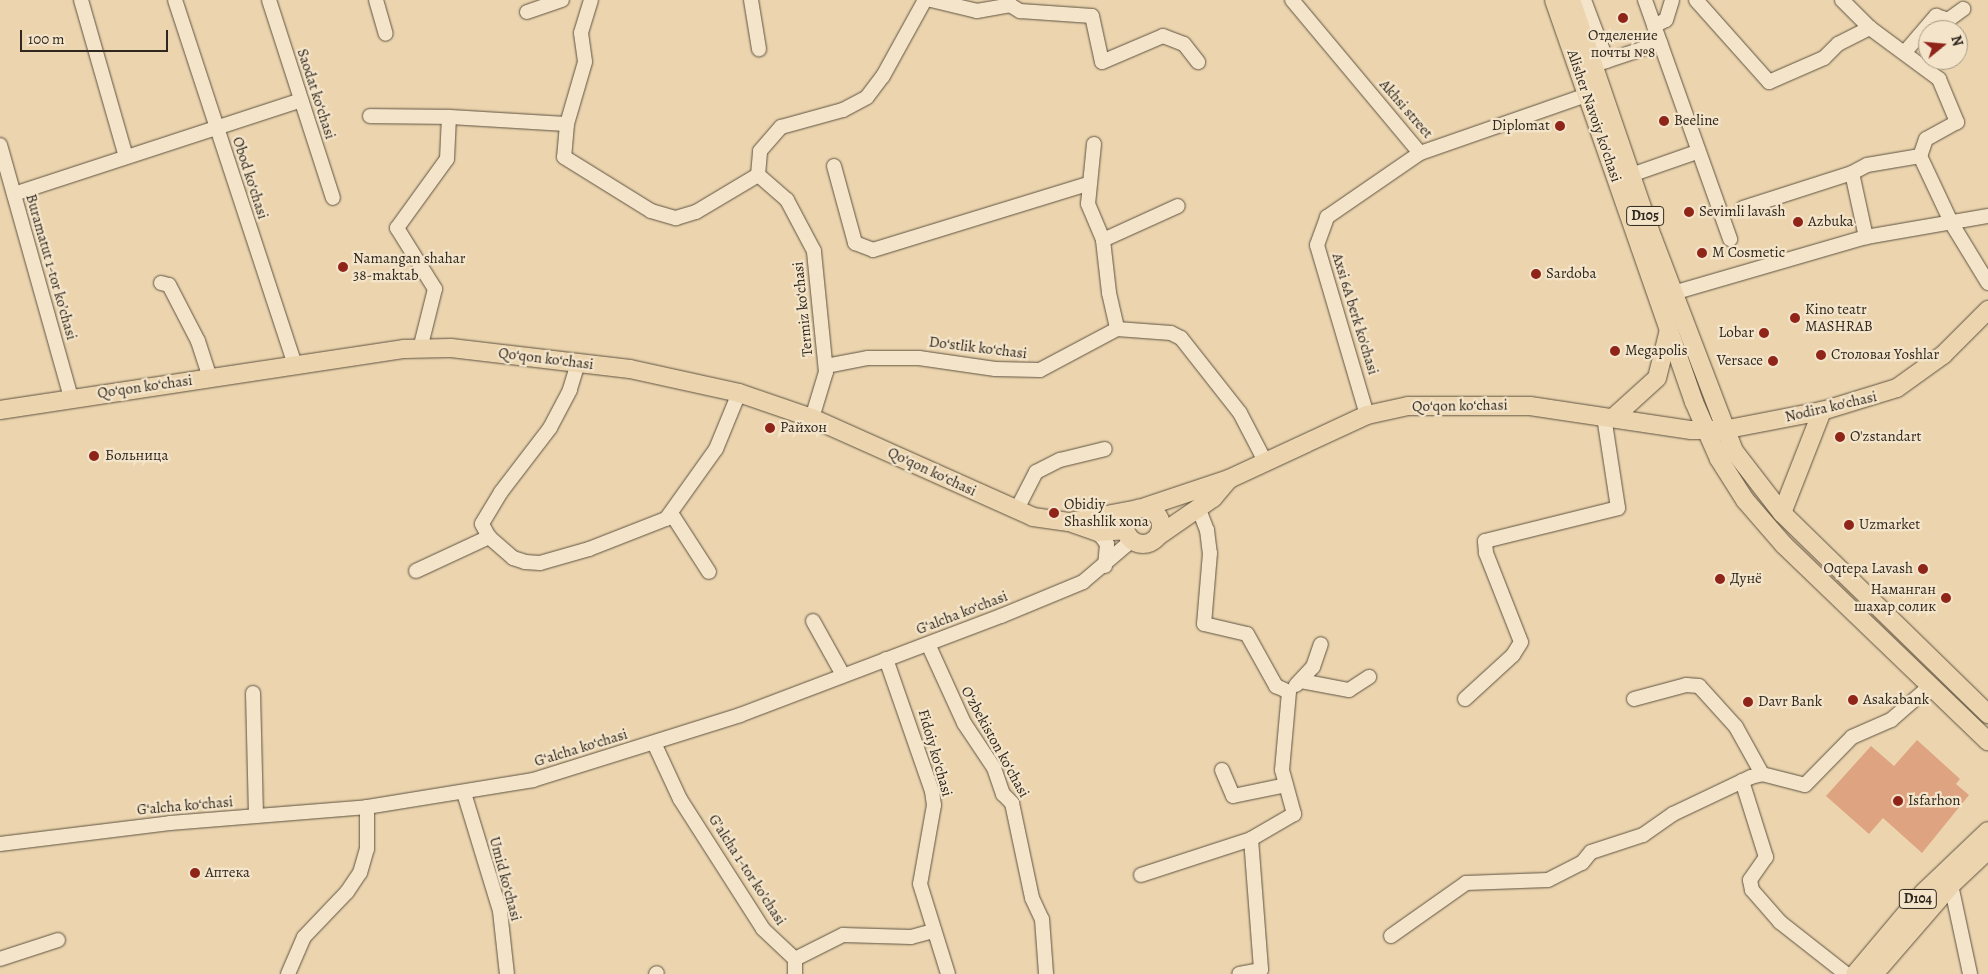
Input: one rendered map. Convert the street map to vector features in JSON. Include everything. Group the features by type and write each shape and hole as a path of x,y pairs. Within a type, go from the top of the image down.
{"main road":[{"name":"Alisher Navoiy ko'chasi","path":"1554,0 1705,430"},
{"name":"Alisher Navoiy ko'chasi","path":"1571,0 1600,63 1631,175 1723,430 1746,470 1782,513 1988,714"},
{"name":"Nodira ko'chasi","path":"1705,430 1723,430 1822,411 1897,388 1943,355 1988,310"},
{"path":"1608,418 1657,378 1669,330"},
{"name":"Qoʻqon koʻchasi","path":"0,410 295,365 420,349 451,348 578,363 691,380 739,393 812,418 1016,511 1069,522 1098,532 1128,536"},
{"name":"Qoʻqon koʻchasi","path":"1069,522 1139,508 1229,479 1367,415 1408,406 1530,406 1705,430"},
{"path":"1782,513 1822,411"},
{"name":"D105","path":"1705,430 1745,500 1784,545 1988,741"},
{"name":"Qoʻqon koʻchasi","path":"1158,536 1198,507 1229,479"},
{"path":"1139,508 1159,518 1158,536 1143,545 1128,536 1126,518 1139,508"},
{"name":"D104","path":"1855,974 1924,892 1988,831"},
{"name":"D104","path":"1874,974 1951,885 1988,850"}],"street":[{"path":"81,0 126,157"},
{"name":"Obod koʻchasi","path":"175,0 295,365"},
{"name":"Saodat koʻchasi","path":"269,0 333,198"},
{"path":"376,0 386,34"},
{"path":"527,12 562,0"},
{"path":"591,0 581,33 584,66 567,124 564,157 660,215 676,218 696,212 758,174 763,144 781,127 843,110 866,97 883,76 925,0"},
{"path":"751,0 759,49"},
{"path":"931,0 977,11 1010,5 1020,11 1092,16 1102,62 1163,36 1184,44 1198,62"},
{"name":"Akhsi street","path":"1292,0 1420,153 1587,95"},
{"path":"1584,0 1600,63 1660,43"},
{"path":"1645,0 1697,152 1730,239"},
{"path":"1654,26 1666,20 1672,0"},
{"path":"1696,0 1769,82 1824,58 1838,44 1870,28"},
{"path":"1842,0 1870,28 1905,52 1939,79 1956,120 1955,125 1926,139 1920,156 1952,224 1988,283"},
{"path":"1905,52 1936,16 1948,20 1963,9"},
{"path":"14,194 301,100"},
{"path":"370,116 449,117 567,124"},
{"path":"420,349 435,289 397,228 447,159 449,117"},
{"path":"1094,144 1088,184 1088,204 1103,240 1109,293 1117,329 1171,333 1181,338 1240,413 1265,461"},
{"name":"Buramatut 1-tor koʼchasi","path":"0,145 71,398"},
{"path":"1631,175 1697,152"},
{"name":"Axsi 6А berk ko'chasi","path":"1367,415 1317,245 1327,217 1420,153"},
{"path":"1742,208 1852,174 1867,164 1920,156"},
{"path":"834,166 855,243 873,250 1088,184"},
{"name":"Termiz koʻchasi","path":"758,174 787,200 814,251 826,366 824,384 812,418"},
{"path":"1852,174 1866,237"},
{"path":"1103,240 1178,206"},
{"path":"1673,293 1866,237 1952,224 1988,216"},
{"path":"161,283 169,285 198,341 210,377"},
{"name":"Doʻstlik koʻchasi","path":"826,366 868,358 919,358 996,369 1040,370 1117,329"},
{"path":"578,363 570,390 550,428 483,520 482,527 488,537 513,558 540,563 615,539 666,519 716,449 739,393"},
{"path":"1466,698 1513,655 1521,642 1486,553 1485,541 1618,508 1608,418"},
{"path":"1016,511 1036,472 1060,460 1105,449"},
{"path":"1198,507 1207,530 1210,553 1204,624 1247,634 1276,686 1289,692"},
{"path":"671,513 709,572"},
{"path":"1098,532 1107,544 1105,566"},
{"name":"Gʻalcha koʻchasi","path":"0,844 96,830 367,807 464,793 533,780 740,715 1060,592 1105,566 1128,536"},
{"path":"416,571 488,537"},
{"path":"813,621 842,675"},
{"name":"Oʻzbekiston koʻchasi","path":"928,644 964,723 994,768 1003,794 1012,803 1032,898 1042,919 1046,974"},
{"path":"1141,875 1252,839 1294,814 1282,770 1289,692 1313,667 1321,644"},
{"name":"Fidoiy koʻchasi","path":"886,659 932,791 931,826 919,875 948,974"},
{"path":"1300,681 1349,690 1369,676"},
{"path":"1634,699 1686,685 1699,686 1736,727 1762,774"},
{"path":"1391,936 1466,883 1548,880 1582,863 1591,852 1643,835 1673,814 1742,781 1762,774 1805,785 1852,737 1891,720 1930,686"},
{"path":"253,694 256,816"},
{"name":"Gʼalcha 1-tor koʼchasi","path":"654,743 680,799 764,928 795,958"},
{"path":"1222,770 1233,796 1286,785"},
{"path":"1742,781 1766,857 1750,880 1752,890 1780,922 1846,974"},
{"name":"Umid koʻchasi","path":"464,793 500,911 507,974"},
{"path":"288,974 304,937 347,892 360,873 367,850 367,807"},
{"path":"1239,974 1261,970 1252,839"},
{"path":"1951,885 1970,974"},
{"path":"795,974 795,958 843,935 911,937 934,931"},
{"path":"0,959 58,940"}],"building":[{"name":"Isfarhon","path":"1917,740 1960,779 1956,784 1969,795 1922,853 1883,818 1869,834 1826,796 1871,746 1894,766"}],"place":[{"name":"Отделение почты №8","path":"1623,18"},
{"name":"Beeline","path":"1664,121"},
{"name":"Diplomat","path":"1560,126"},
{"name":"Sevimli lavash","path":"1689,212"},
{"name":"Azbuka","path":"1798,222"},
{"name":"M Cosmetic","path":"1702,253"},
{"name":"Namangan shahar 38-maktab","path":"343,267"},
{"name":"Sardoba","path":"1536,274"},
{"name":"Kino teatr MASHRAB","path":"1795,318"},
{"name":"Lobar","path":"1764,333"},
{"name":"Megapolis","path":"1615,351"},
{"name":"Столовая Yoshlar","path":"1821,355"},
{"name":"Versace","path":"1773,361"},
{"name":"Райхон","path":"770,428"},
{"name":"O'zstandart","path":"1840,437"},
{"name":"Больница","path":"94,456"},
{"name":"Obidiy Shashlik xona","path":"1054,513"},
{"name":"Uzmarket","path":"1849,525"},
{"name":"Oqtepa Lavash","path":"1923,569"},
{"name":"Дунё","path":"1720,579"},
{"name":"Наманган шахар солик","path":"1946,598"},
{"name":"Asakabank","path":"1853,700"},
{"name":"Davr Bank","path":"1748,702"},
{"name":"Isfarhon","path":"1898,801"},
{"name":"Аптека","path":"195,873"}]}
